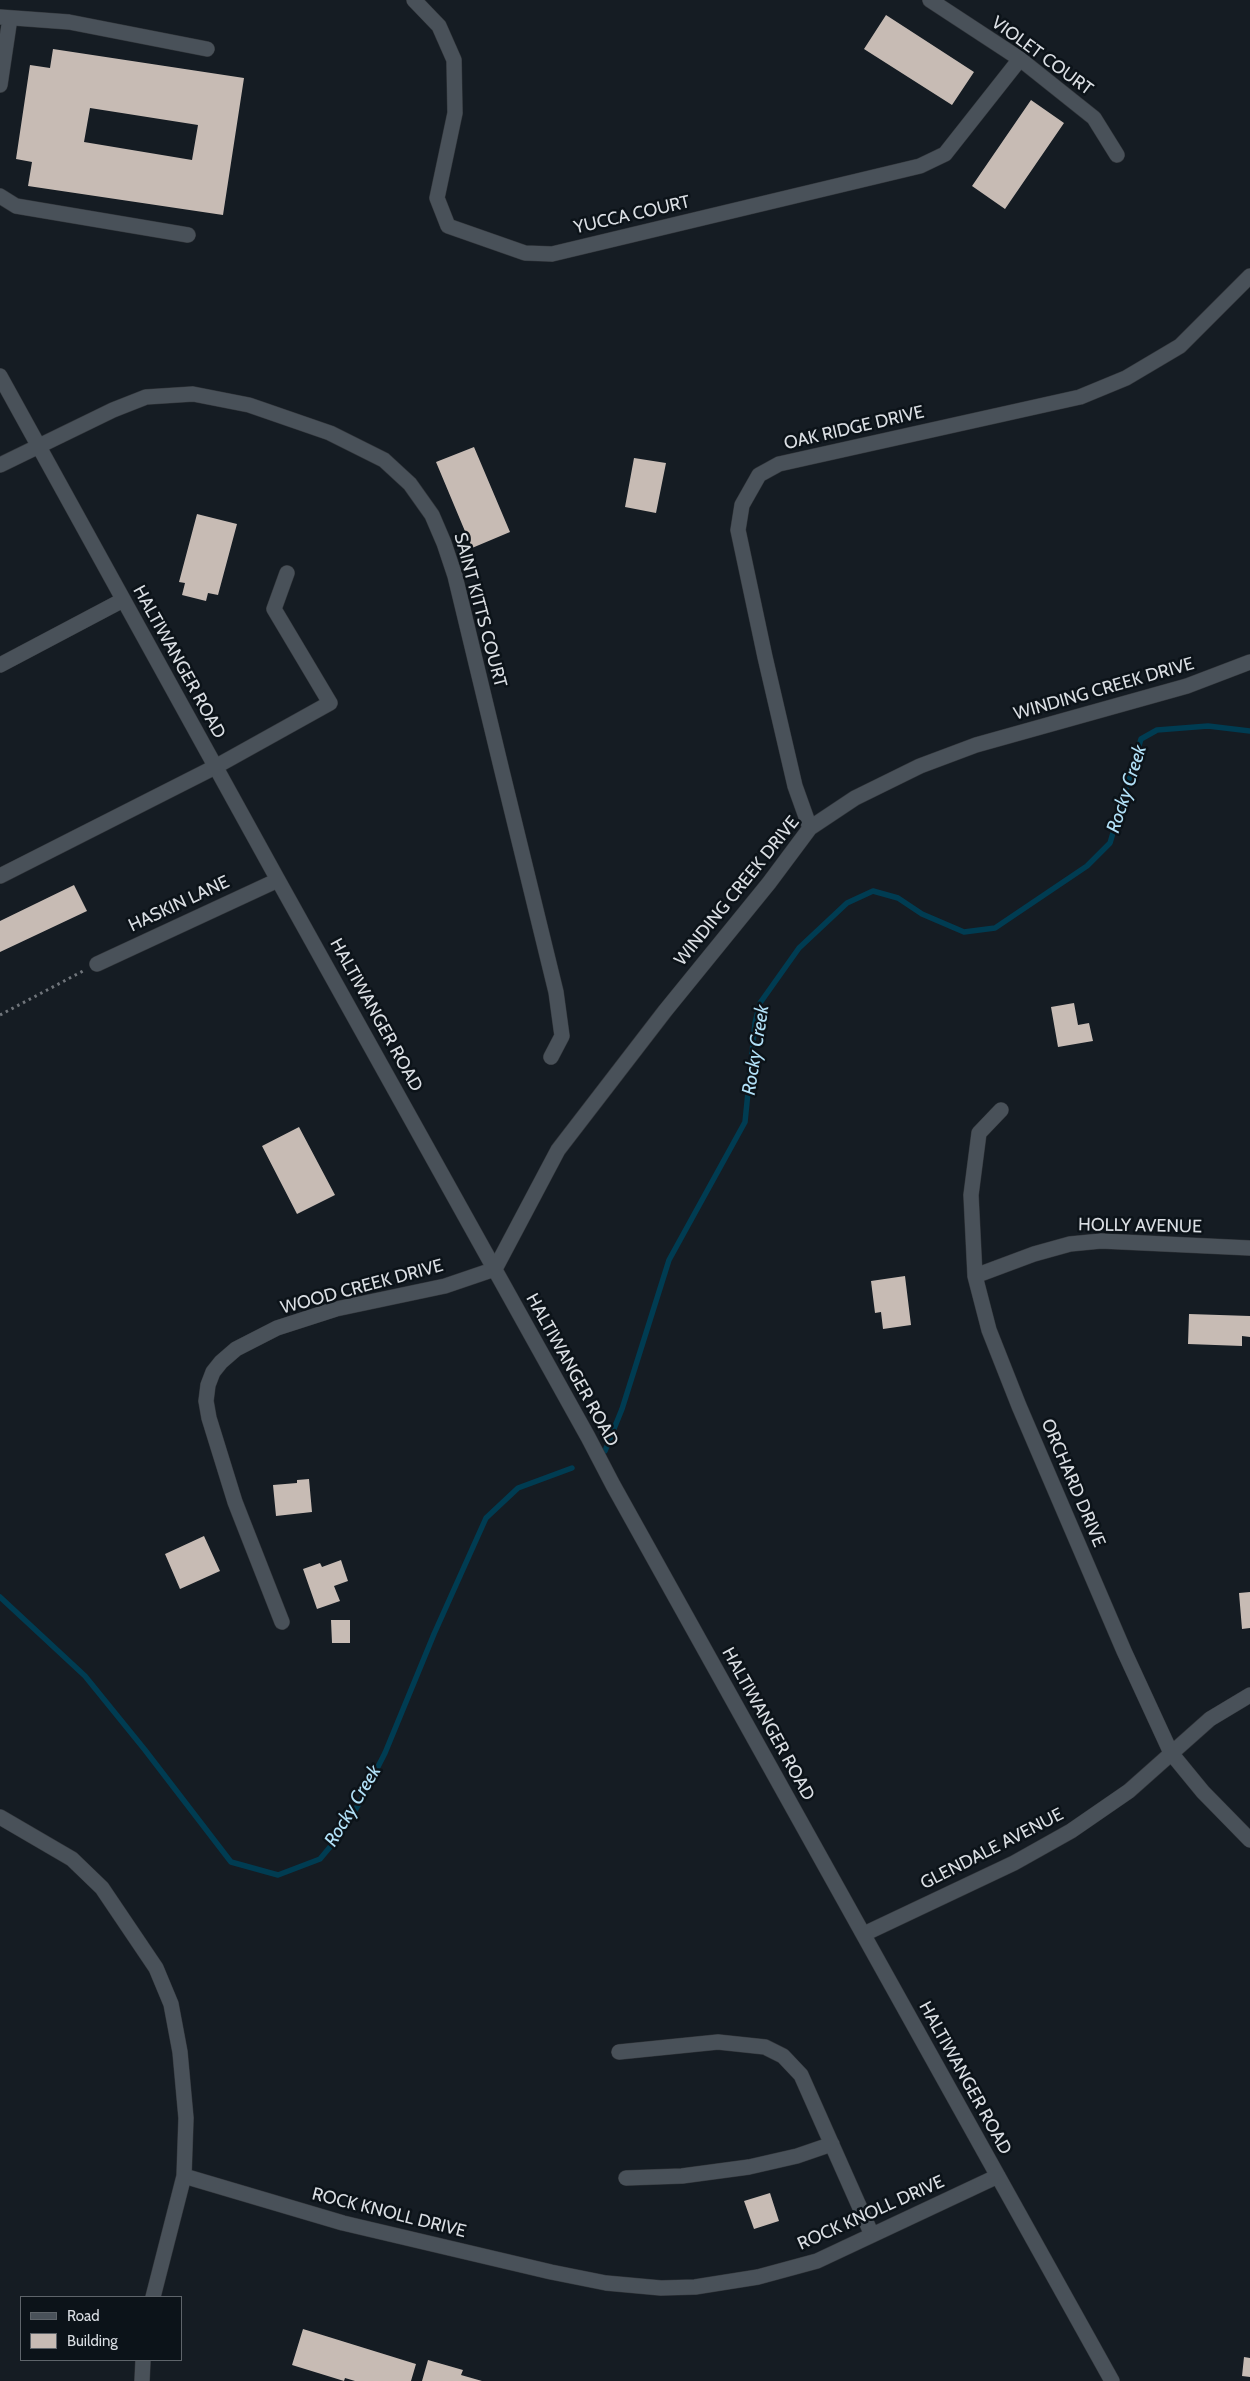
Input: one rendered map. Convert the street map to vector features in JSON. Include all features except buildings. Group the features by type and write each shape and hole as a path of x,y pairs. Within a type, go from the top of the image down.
{"street":[{"name":"YUCCA COURT","path":"414,0 440,26 454,60 455,113 437,198 448,226 525,253 552,254 920,166 945,154 1020,59"},
{"name":"VIOLET COURT","path":"930,0 1020,59 1094,118 1118,155"},
{"path":"0,86 5,17 69,22 207,49"},
{"path":"0,196 16,206 188,235"},
{"name":"OAK RIDGE DRIVE","path":"810,828 795,786 786,749 738,530 742,505 759,475 778,464 1080,397 1126,378 1180,346 1250,276"},
{"name":"HALTIWANGER ROAD","path":"0,376 495,1268 613,1485 1112,2381"},
{"name":"SAINT KITTS COURT","path":"0,465 113,410 146,397 193,394 249,406 330,432 384,460 410,484 432,515 444,543 457,586 556,992 562,1036 551,1057"},
{"path":"0,876 215,766 330,704 274,609 287,573"},
{"path":"0,665 123,600"},
{"name":"WINDING CREEK DRIVE","path":"495,1268 558,1150 664,1011 769,883 810,828 854,798 920,766 976,745 1187,686 1250,662"},
{"name":"HASKIN LANE","path":"96,964 278,880"},
{"name":"ORCHARD DRIVE","path":"1001,1110 979,1133 971,1195 975,1276 989,1330 1019,1406 1124,1651 1171,1753 1203,1792 1250,1840"},
{"name":"HOLLY AVENUE","path":"975,1276 1034,1254 1070,1244 1101,1241 1250,1248"},
{"name":"WOOD CREEK DRIVE","path":"282,1622 234,1502 209,1418 206,1401 208,1385 213,1372 236,1349 277,1328 336,1309 445,1286 495,1268"},
{"name":"GLENDALE AVENUE","path":"864,1934 1014,1863 1072,1831 1129,1791 1210,1719 1250,1695"},
{"path":"0,1817 72,1859 102,1888 156,1968 172,2004 180,2052 186,2118 184,2176 153,2296"},
{"path":"619,2052 718,2042 765,2047 783,2056 801,2075 872,2235"},
{"path":"626,2178 682,2176 749,2167 797,2156 832,2144"},
{"name":"ROCK KNOLL DRIVE","path":"184,2176 343,2223 551,2272 634,2286 695,2287 758,2277 817,2261 998,2176"},
{"path":"142,2361 142,2381"}],"path":[{"path":"0,1015 96,964"}],"waterway":[{"name":"Rocky Creek","path":"605,1451 622,1409 669,1260 745,1122 755,1023 760,1003 799,948 847,903 873,891 898,898 922,914 964,932 995,928 1087,866 1110,843 1141,739 1157,730 1208,726 1250,731"},
{"name":"Rocky Creek","path":"0,1597 85,1676 145,1750 231,1862 278,1875 320,1859 340,1835 360,1802 385,1753 434,1634 486,1518 518,1488 572,1468"}]}
